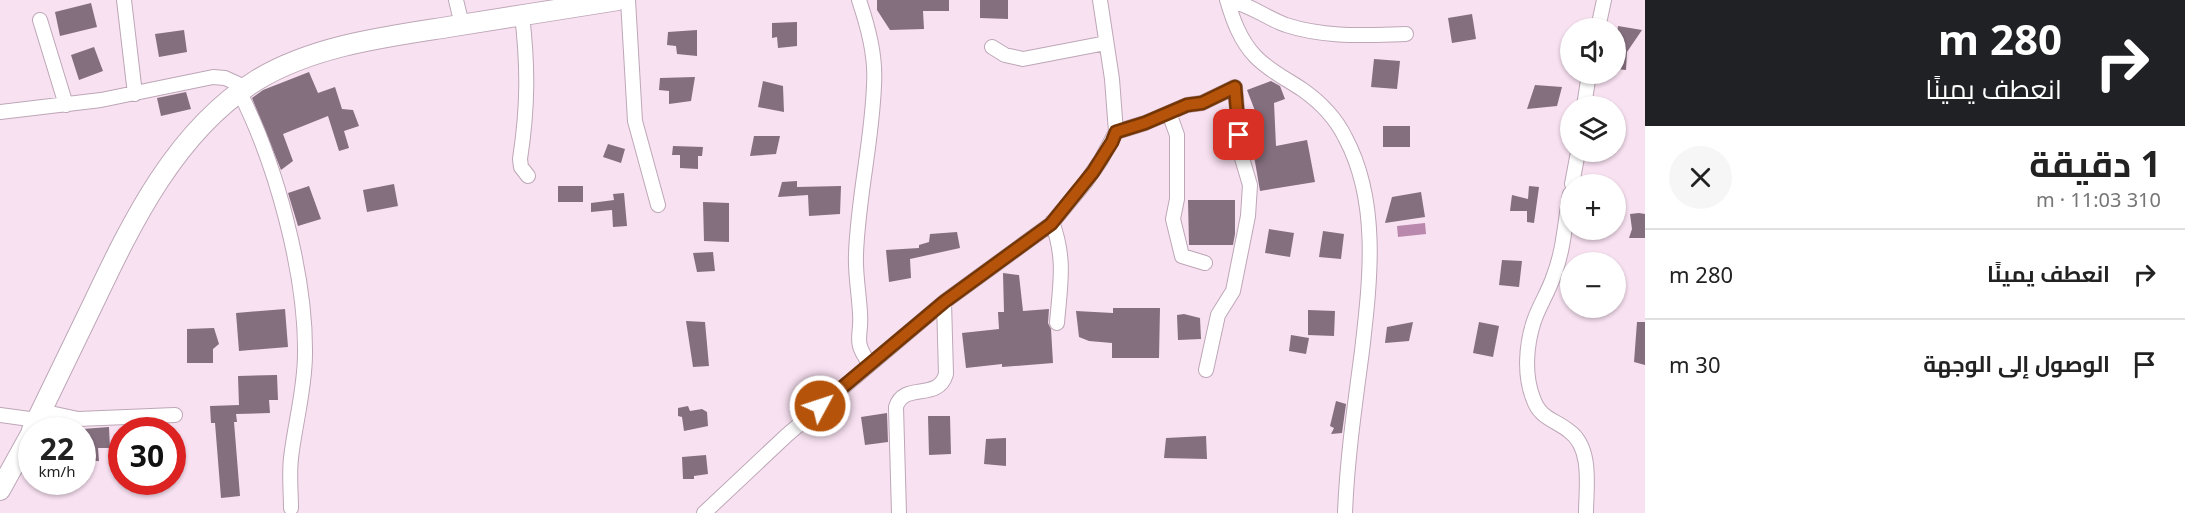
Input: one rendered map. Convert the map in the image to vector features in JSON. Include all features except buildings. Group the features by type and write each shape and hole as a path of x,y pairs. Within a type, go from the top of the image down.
{"street":[{"path":"124,0 135,94"},
{"path":"456,0 462,25"},
{"path":"39,417 135,219 174,160 204,125 257,80 294,62 382,38 618,0"},
{"path":"628,0 635,122 658,205"},
{"path":"859,0 869,32 874,82 869,152 855,255 860,317 857,338 863,355 870,364"},
{"path":"704,513 788,435 944,302 1052,222 1101,160 1116,132 1100,0"},
{"path":"1227,0 1240,3 1286,25 1321,33 1357,36 1406,34"},
{"path":"1227,0 1239,34 1256,57 1268,68 1305,91 1334,120 1345,136 1355,158 1362,183 1368,215 1370,276 1349,460 1346,513"},
{"path":"1600,18 1604,0"},
{"path":"522,15 528,71 520,159 528,176"},
{"path":"40,20 66,105"},
{"path":"992,47 1005,55 1023,59 1106,43"},
{"path":"0,112 135,94 213,77 225,78 243,91 289,231 302,298 305,354 303,389 291,457 291,508"},
{"path":"1116,132 1145,123 1187,105 1202,103 1235,87 1240,154 1250,185 1248,216 1233,291 1218,315 1206,370"},
{"path":"1169,113 1176,135 1177,199 1173,219 1182,256 1205,263"},
{"path":"1052,222 1059,241 1062,261 1058,323"},
{"path":"1563,240 1554,275 1534,321 1527,366 1533,399 1539,411 1550,421 1569,431 1578,440 1587,472 1586,513"},
{"path":"899,513 896,407 899,400 906,394 937,388 944,382 946,374 944,302"},
{"path":"0,415 18,419"},
{"path":"96,418 175,415"},
{"path":"0,490 18,456"}],"shaded area":[{"path":"1425,223 1426,234 1398,237 1397,226"}],"route":[{"path":"820,406 944,302 1051,224 1093,172 1116,132 1145,123 1187,105 1202,103 1235,87 1239,135"}]}
